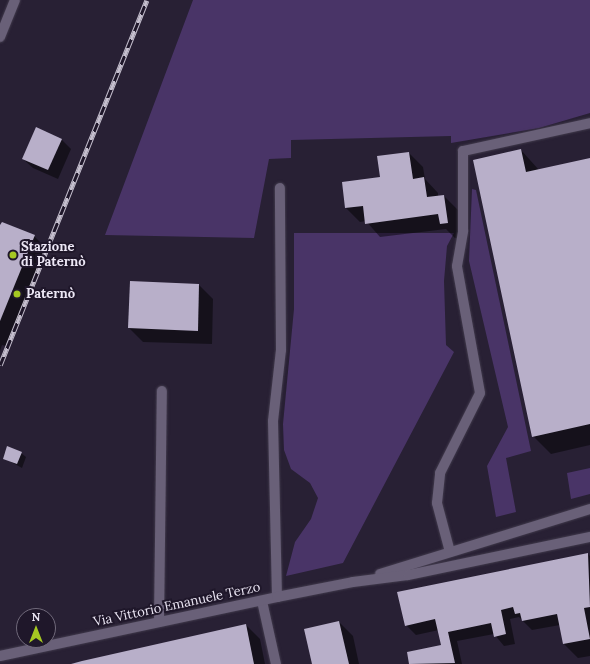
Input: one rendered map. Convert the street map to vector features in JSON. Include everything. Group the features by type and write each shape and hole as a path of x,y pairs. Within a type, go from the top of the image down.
{"street":[{"path":"0,37 14,0"},
{"path":"450,552 437,503 440,473 480,393 458,266 463,231 463,151 590,123"},
{"path":"277,596 273,421 281,350 280,188"},
{"path":"159,622 162,391"},
{"path":"353,582 590,509"},
{"path":"353,582 408,575 590,537"},
{"name":"Via Vittorio Emanuele Terzo","path":"2,656 262,601 277,596 353,582"},
{"path":"262,601 276,664"}],"shaded area":[{"path":"193,0 590,0 590,113 539,128 451,143 451,136 291,140 291,158 269,159 254,238 105,235"},
{"path":"472,189 476,190 531,451 506,458 516,512 496,517 487,466 508,427 469,261"},
{"path":"294,233 454,233 447,246 444,281 446,345 454,352 343,563 286,576 295,542 311,519 318,498 310,483 291,469 284,450 283,424 294,309"},
{"path":"590,468 590,494 571,499 567,473"}],"building":[{"path":"36,127 62,139 48,170 22,159"},
{"path":"521,149 526,172 590,158 590,424 532,437 473,160"},
{"path":"409,152 413,179 424,177 427,197 444,195 448,223 440,224 438,214 365,224 363,206 345,208 342,182 380,177 377,156"},
{"name":"Stazione di Paternò","path":"2,222 35,235 0,321 0,225"},
{"path":"130,281 199,284 198,331 128,328"},
{"path":"7,446 22,452 17,464 3,459"},
{"path":"588,553 590,607 584,608 590,639 563,644 557,614 522,621 520,613 515,614 513,607 501,610 506,634 494,637 491,623 448,632 455,663 409,664 407,652 441,645 435,619 405,626 397,592"},
{"path":"339,621 349,664 312,664 304,629"},
{"path":"246,624 254,664 71,664 82,661"}],"railway":[{"path":"0,365 147,0"}],"place":[{"name":"Stazione di Paternò","path":"13,255"},
{"name":"Paternò","path":"17,294"}]}
